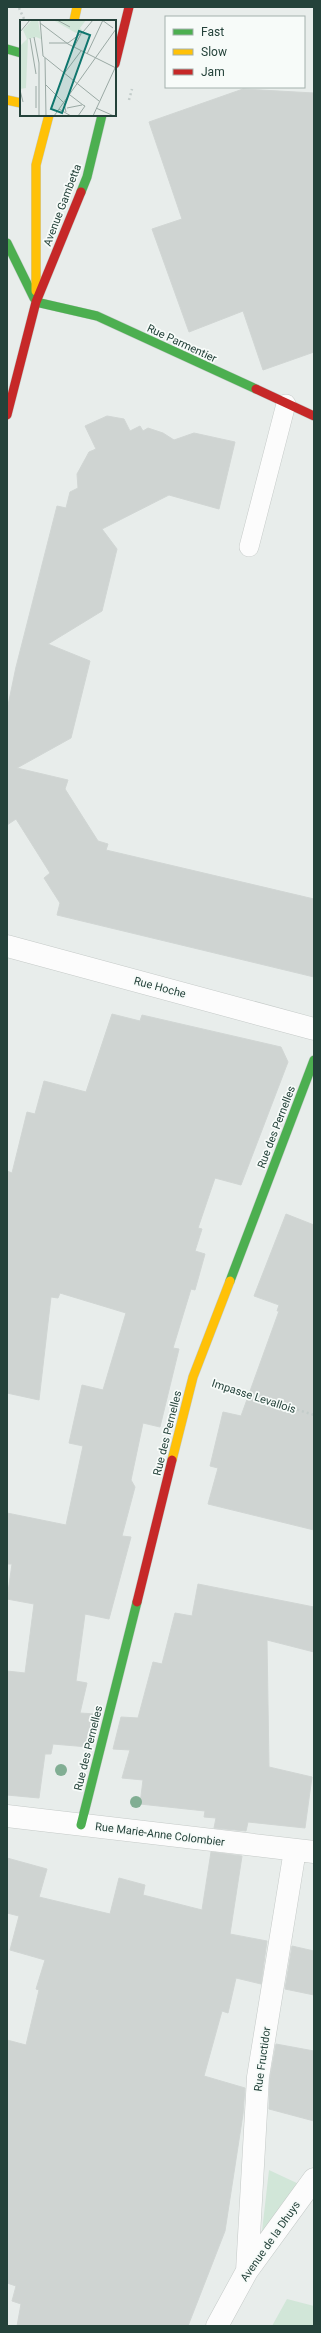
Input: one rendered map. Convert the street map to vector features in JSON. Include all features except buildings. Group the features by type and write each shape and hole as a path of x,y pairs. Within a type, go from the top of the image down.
{"street":[{"path":"74,20 77,7"},
{"path":"116,60 129,7"},
{"path":"7,50 20,53"},
{"path":"7,100 20,103"},
{"name":"Avenue Gambetta","path":"36,302 36,165 48,116"},
{"name":"Avenue Gambetta","path":"7,415 36,302 88,177 102,116"},
{"path":"7,244 36,302"},
{"name":"Rue Parmentier","path":"36,302 97,316 314,416"},
{"name":"Rue Hoche","path":"7,946 314,1029"},
{"name":"Rue des Pernelles","path":"81,1825 193,1377 314,1060"},
{"name":"Rue Marie-Anne Colombier","path":"7,1816 304,1851"},
{"name":"Rue Fructidor","path":"247,2271 258,2077 304,1851"},
{"name":"Avenue de la Dhuys","path":"217,2326 247,2271 314,2179"}],"lane":[{"path":"249,547 286,404"}],"path":[{"path":"19,8 25,20"},
{"name":"Impasse Levallois","path":"193,1377 314,1415"}],"green space":[{"path":"269,2170 301,2185 261,2240"},
{"path":"287,2299 314,2306 314,2326 272,2326"}],"traffic: fast":[{"path":"7,49 20,53"},
{"path":"81,192 87,177 102,116"},
{"path":"7,243 34,298"},
{"path":"36,302 97,316 256,389"},
{"path":"230,1281 314,1060"},
{"path":"81,1825 137,1602"}],"traffic: slow":[{"path":"74,20 77,7"},
{"path":"7,100 20,103"},
{"path":"36,291 36,165 49,116"},
{"path":"172,1460 193,1377 230,1281"}],"traffic: jam":[{"path":"116,60 129,7"},
{"path":"7,415 36,302 81,192"},
{"path":"256,389 314,416"},
{"path":"137,1602 172,1460"}]}
